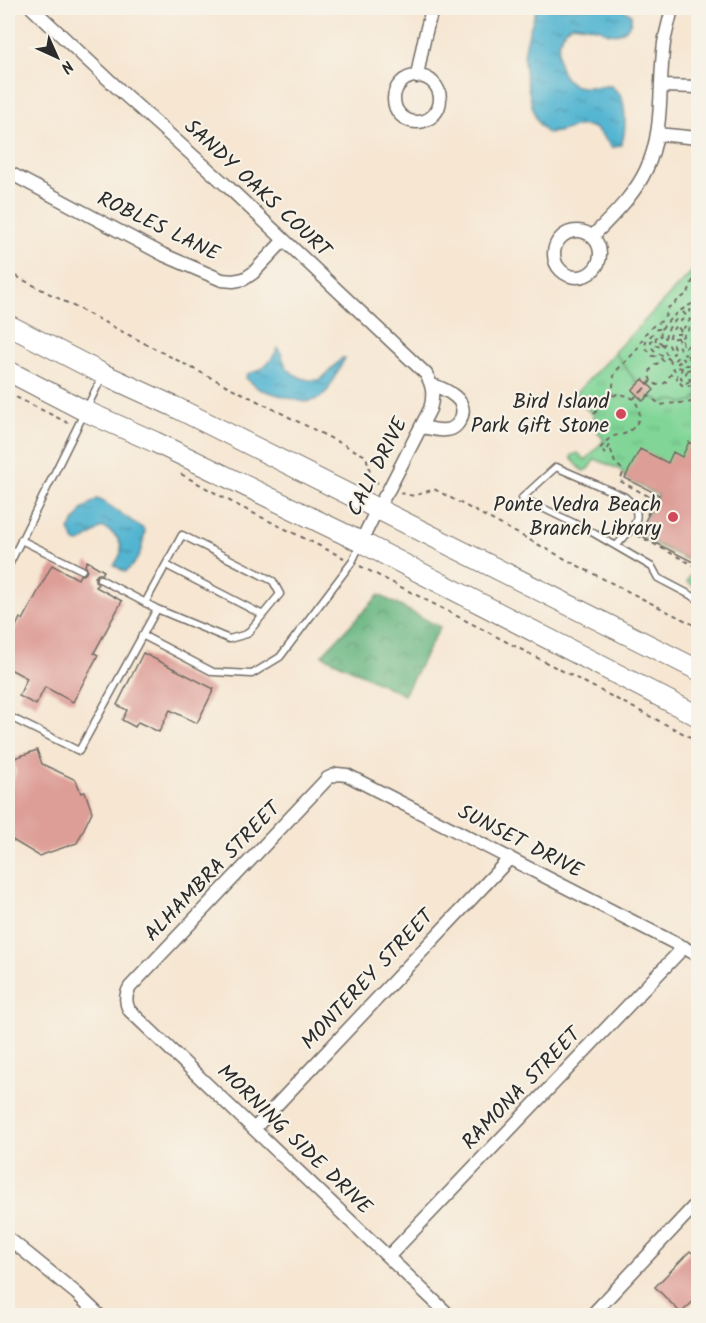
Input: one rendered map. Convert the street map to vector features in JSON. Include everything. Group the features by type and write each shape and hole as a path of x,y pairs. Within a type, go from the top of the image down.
{"main road":[{"path":"8,325 699,670"},
{"path":"8,371 85,411 155,442 361,542 699,716"}],"street":[{"name":"SANDY OAKS COURT","path":"32,8 284,240 426,374 432,385"},
{"path":"417,76 421,52 434,8"},
{"path":"592,237 636,188 653,155 657,134 664,44 672,8"},
{"path":"661,86 699,87"},
{"path":"657,134 699,138"},
{"name":"ROBLES LANE","path":"8,172 164,255 222,280 243,279 253,273 284,240"},
{"path":"421,426 434,430 447,430 454,428 462,417 462,404 458,399 443,388 432,385"},
{"name":"CALI DRIVE","path":"361,542 430,410 433,401 432,385"},
{"name":"SUNSET DRIVE","path":"324,783 328,778 337,774 347,775 699,955"},
{"name":"ALHAMBRA STREET","path":"130,987 324,783"},
{"name":"MONTEREY STREET","path":"254,1129 510,858"},
{"name":"RAMONA STREET","path":"388,1257 684,947"},
{"name":"MORNING SIDE DRIVE","path":"130,987 126,997 129,1010 450,1316"},
{"path":"591,1316 699,1202"},
{"path":"8,1238 76,1293 100,1316"}],"lane":[{"path":"8,567 103,374"},
{"path":"616,546 633,527 638,517 634,504 625,497 556,467 522,498 590,531 652,567 658,578 699,599"},
{"path":"100,579 145,603 157,609 229,639 247,634 280,594 273,581 182,536 145,603"},
{"path":"21,540 82,570"},
{"path":"142,635 213,672 252,674 280,657 352,562 361,542"},
{"path":"166,565 263,615"},
{"path":"8,716 79,751 157,609"}],"path":[{"path":"8,272 366,456 372,479 389,489 414,496 434,489 699,627"},
{"path":"612,396 614,376 619,368 636,351 645,334 662,321 669,308 688,293 692,282 699,275"},
{"path":"699,303 680,310 661,329 657,329 646,341 645,347 663,361 654,365 649,375 651,381 657,385 667,381 673,368 676,372 676,380 682,385 689,386 699,381"},
{"path":"699,303 689,311 698,321 690,325 682,337 685,348 699,342"},
{"path":"699,310 696,313 699,315"},
{"path":"681,331 676,325 669,339 665,338 668,328 676,320 680,322 685,314 690,320 679,334 675,334 681,351 688,357"},
{"path":"679,316 683,319"},
{"path":"661,329 660,342 669,359"},
{"path":"689,345 691,337 699,329"},
{"path":"677,338 674,338 676,351 673,354 668,343 661,347 655,345 656,337 651,341 653,350 669,359 671,363 679,356 684,360 695,356 698,359 693,360 694,365 699,364"},
{"path":"681,370 675,365 679,362 689,365 689,352 698,352"},
{"path":"676,372 699,368"},
{"path":"681,370 681,378 687,383 693,379 687,378 687,370"},
{"path":"633,399 651,381"},
{"path":"642,391 661,405 699,401"},
{"path":"594,414 616,394 629,396 639,408 640,414 636,426 612,437 600,448 605,454 610,446"},
{"path":"611,450 615,463 622,469 621,481 655,500 646,517"},
{"path":"643,500 648,496"},
{"path":"637,535 695,566"}],"green space":[{"path":"698,265 698,588 687,582 696,564 637,535 658,495 625,478 621,470 595,459 588,469 583,471 571,458 572,455 578,453 586,460 604,440 597,431 593,414 579,403 574,395"},
{"path":"689,275 698,279 698,395 693,402 684,403 674,400 662,402 644,392 614,352"},
{"path":"379,595 440,627 404,695 322,655"}],"water":[{"path":"537,8 620,8 631,14 626,29 614,34 572,24 561,37 558,55 562,73 574,85 611,86 619,93 625,119 621,145 612,148 600,133 585,125 547,133 538,122 530,97 524,58 527,39"},
{"path":"278,348 289,370 308,380 321,379 342,358 345,358 328,390 318,399 305,402 259,389 246,378 247,374 266,366"},
{"path":"97,499 145,530 140,554 125,572 114,565 121,553 121,548 114,534 103,527 80,543 75,542 69,530 83,509"}],"building":[{"path":"643,379 654,390 643,401 632,390"},
{"name":"Ponte Vedra Beach Branch Library","path":"689,442 699,447 699,565 638,534 659,495 625,478 640,449 668,463 673,452 682,457"},
{"path":"87,561 104,571 95,577 98,584 96,587 122,601 94,653 98,655 73,702 45,687 36,705 19,696 27,678 8,668 8,643 20,618 23,620 52,565 78,579 80,575 86,573"},
{"path":"143,653 214,689 197,723 170,710 159,732 138,722 135,727 122,720 127,710 117,705"},
{"path":"37,750 42,764 76,780 81,793 85,792 92,812 77,843 39,856 9,838 8,834 8,792 16,772 12,759"},
{"path":"690,1251 699,1259 699,1296 681,1313 655,1287"}],"place":[{"name":"Bird Island Park Gift Stone","path":"621,414"},
{"name":"Ponte Vedra Beach Branch Library","path":"673,517"}]}
